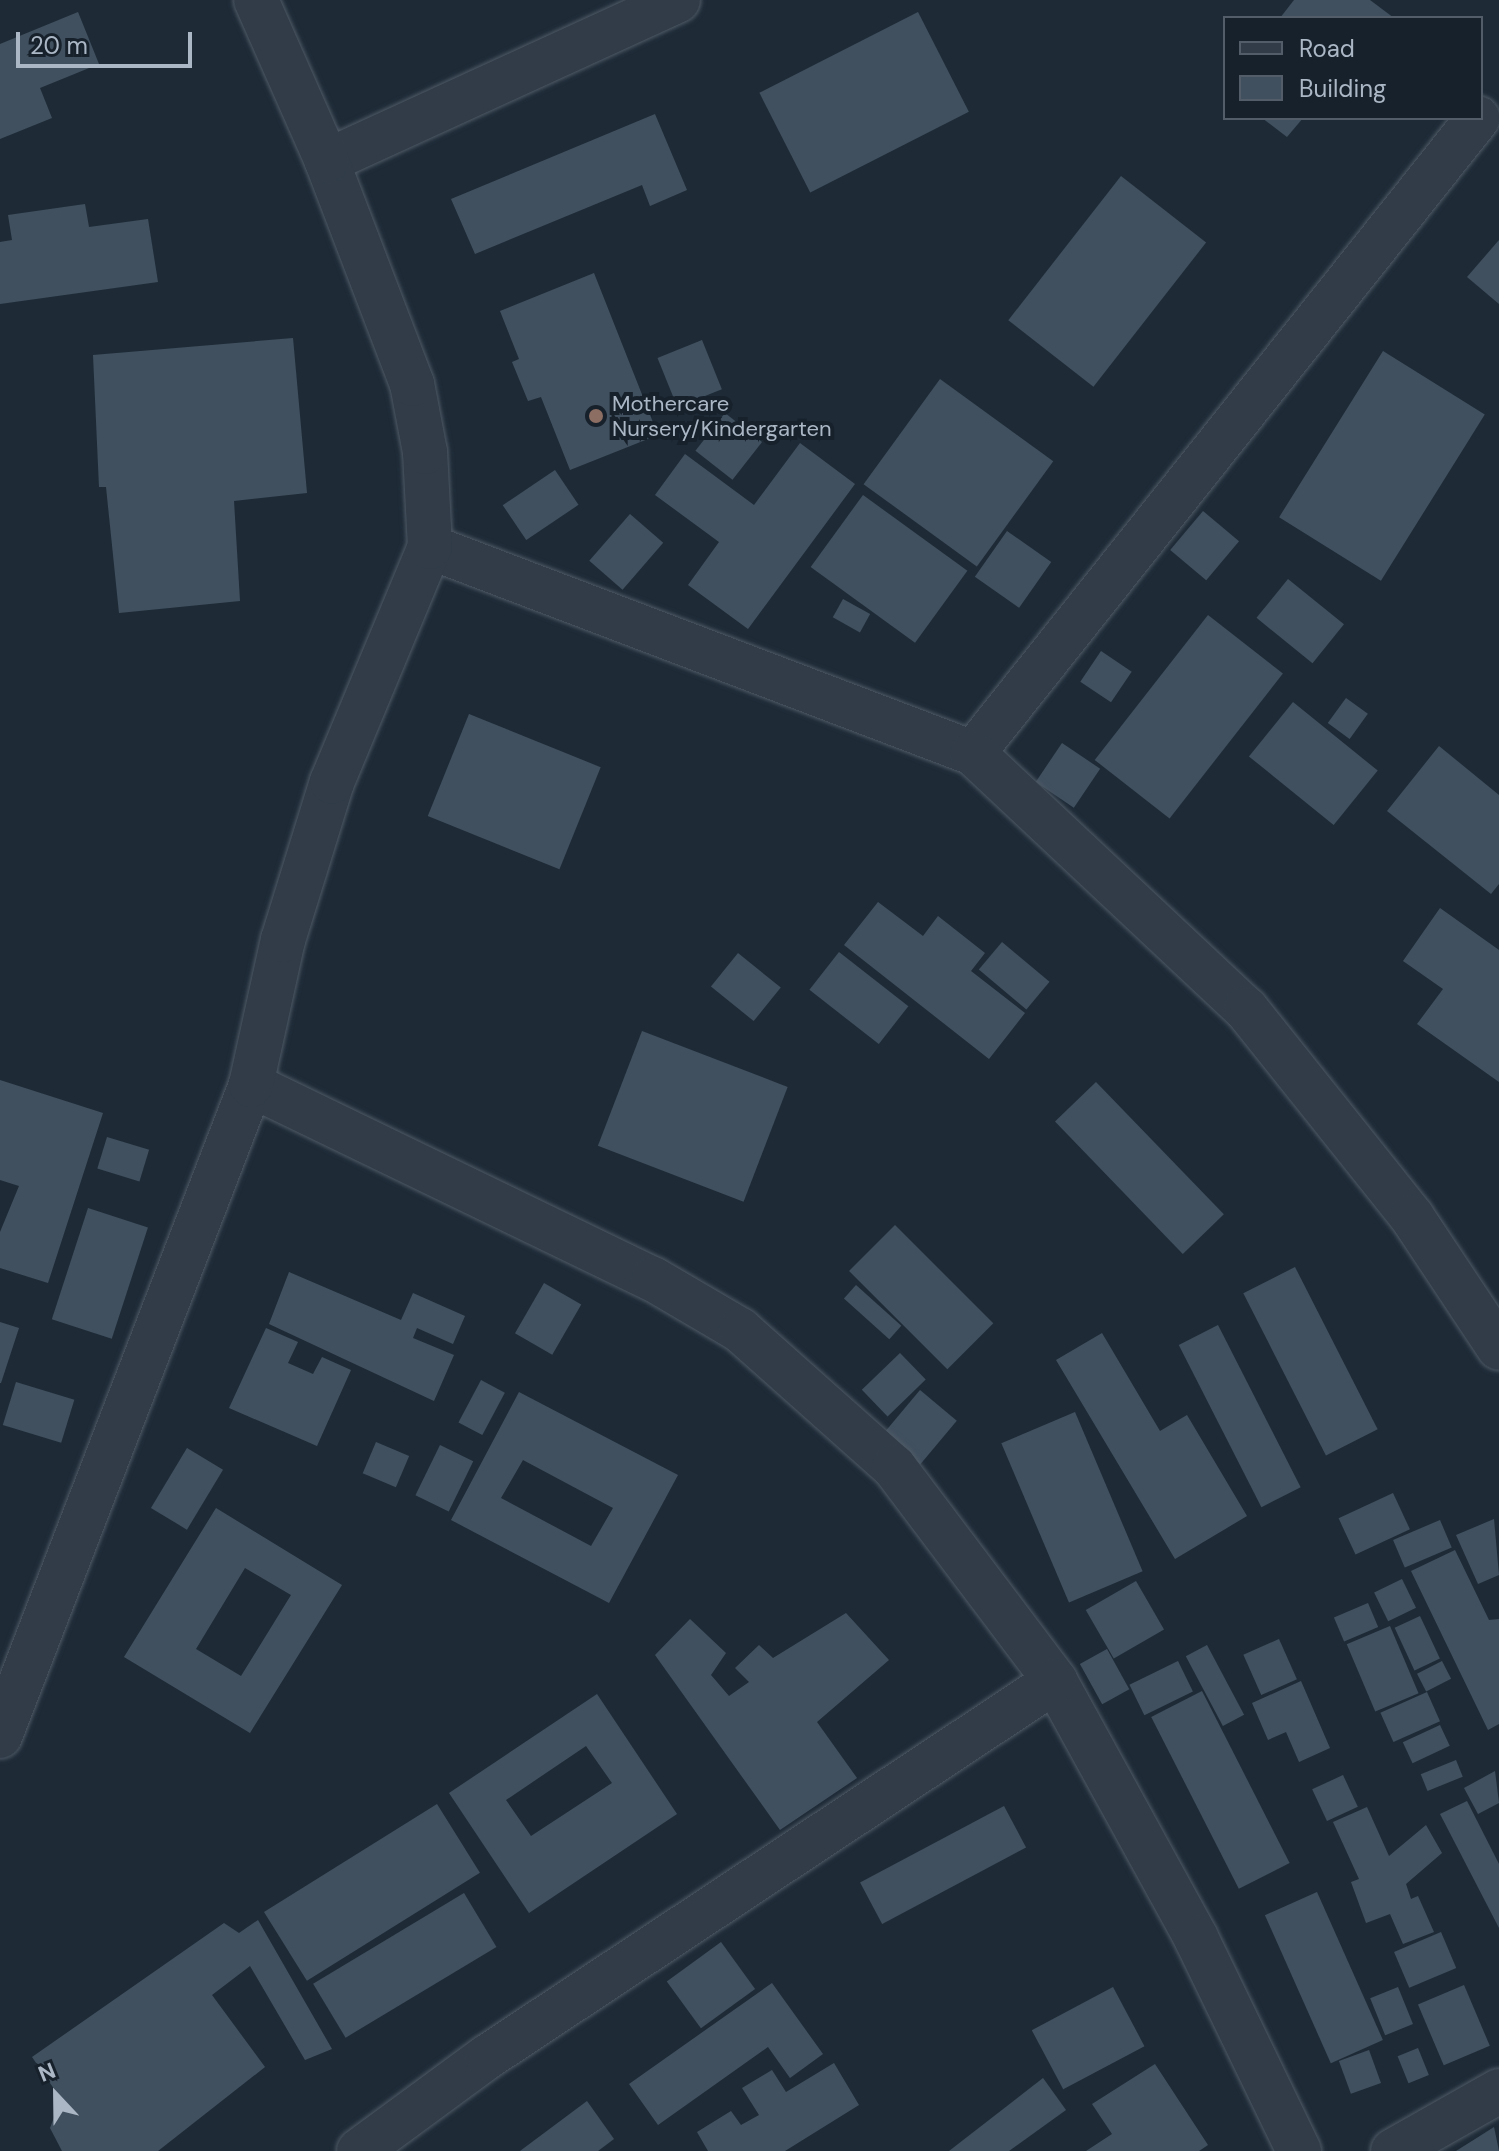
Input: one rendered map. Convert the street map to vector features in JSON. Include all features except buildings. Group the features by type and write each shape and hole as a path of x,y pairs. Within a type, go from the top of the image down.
{"street":[{"path":"0,1736 251,1085 283,940 332,782 430,547 425,452 412,384 327,161 256,0"},
{"path":"327,161 678,0"},
{"path":"1483,111 1499,91"},
{"path":"973,753 1476,120"},
{"path":"430,547 973,753 1246,1009 1412,1217 1499,1348"},
{"path":"251,1085 653,1279 740,1330 894,1467 1055,1681 1196,1938 1299,2151"},
{"path":"359,2151 487,2057 1055,1681"},
{"path":"1393,2151 1499,2091"}],"place":[{"name":"Mothercare Nursery/Kindergarten","path":"596,416"}]}
